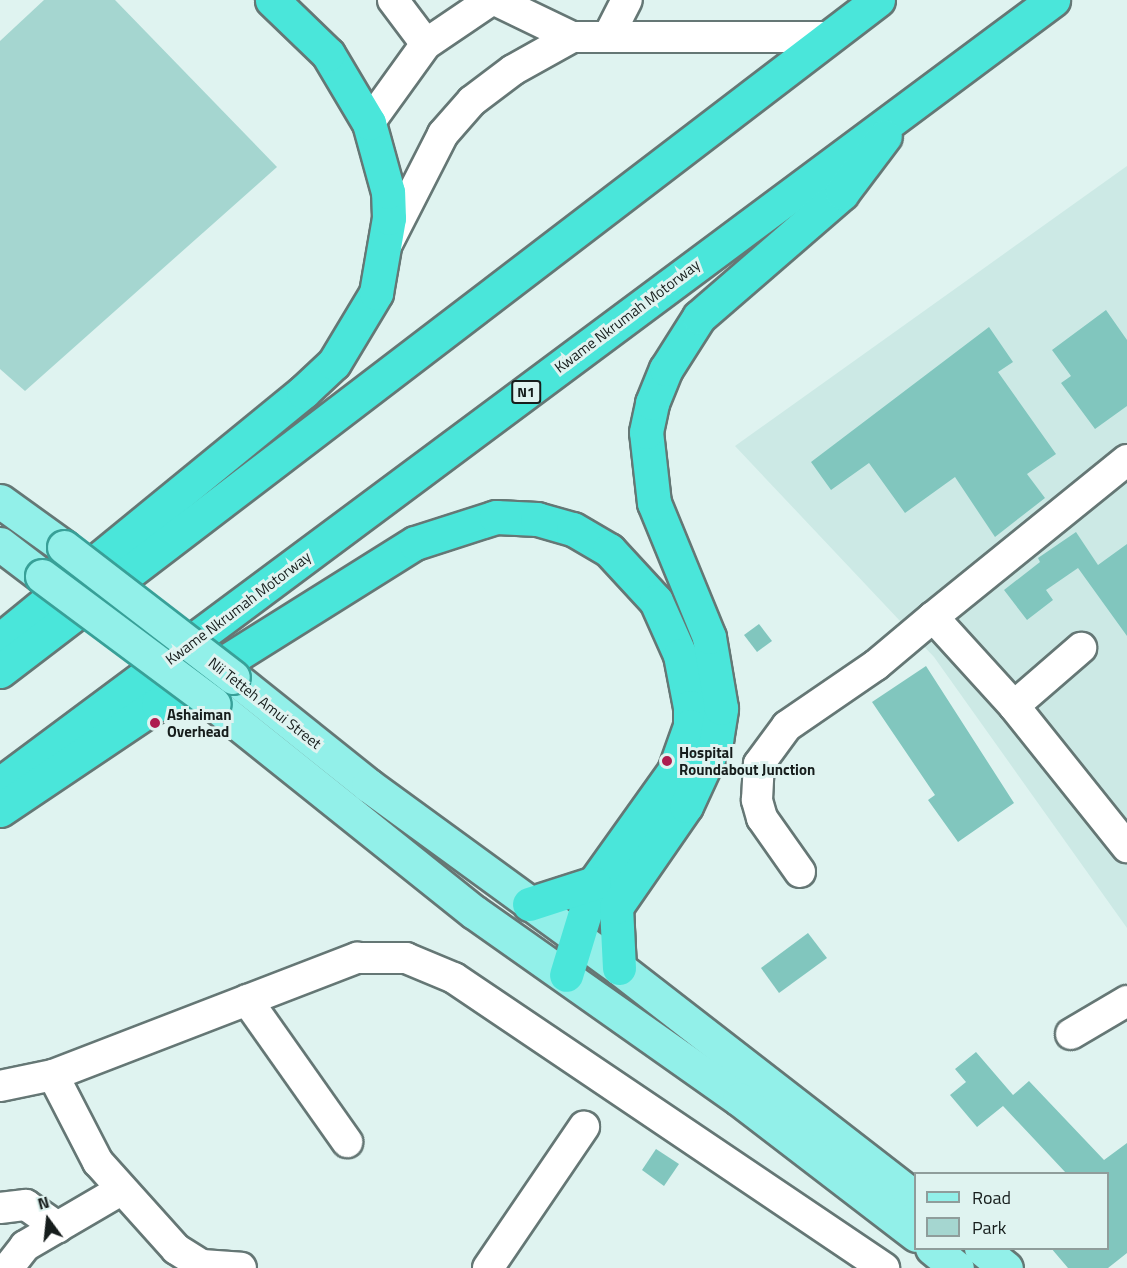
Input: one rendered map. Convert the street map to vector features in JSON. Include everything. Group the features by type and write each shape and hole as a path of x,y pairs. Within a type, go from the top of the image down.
{"highway":[{"path":"0,640 264,428 334,363 376,293 387,245 388,192 369,123 328,54 272,0"},
{"path":"0,670 878,0"},
{"name":"Kwame Nkrumah Motorway","path":"0,784 908,105 1053,0"},
{"path":"619,968 614,927 616,907 686,806 716,741 721,708 709,637 654,504 646,432 652,403 666,369 699,318 842,193 908,105"},
{"path":"0,810 386,559 459,526 496,517 537,519 573,529 609,550 638,580 669,626 687,679 690,726 674,771 594,883 566,975"},
{"path":"529,904 594,883"}],"main road":[{"name":"Nii Tetteh Amui Street","path":"0,501 64,547 529,904 619,968 914,1197"},
{"path":"0,543 214,704 474,912 566,975 914,1234"},
{"path":"934,1250 957,1268"},
{"path":"984,1250 1006,1268"}],"street":[{"path":"393,0 426,44"},
{"path":"369,123 426,44 491,0"},
{"path":"495,0 572,37"},
{"path":"609,35 627,0"},
{"path":"387,245 432,154 458,118 513,70 572,37 609,35 830,36"},
{"path":"800,872 762,818 756,789 759,764 787,726 876,665 1127,460"},
{"path":"933,617 1014,706 1127,847"},
{"path":"1014,706 1081,648"},
{"path":"0,1086 53,1075 357,958 383,955 431,967 596,1072 872,1265"},
{"path":"247,1000 347,1142"},
{"path":"1071,1034 1127,1000"},
{"path":"53,1075 98,1162 121,1190 188,1258 202,1265 241,1268"},
{"path":"488,1268 584,1127"},
{"path":"8,1268 17,1252 121,1190"},
{"path":"0,1208 27,1205 58,1227"}],"shaded area":[{"path":"1127,166 1127,928 934,657 735,446"}],"green space":[{"path":"44,0 115,0 277,167 25,391 0,369 0,41"}],"building":[{"path":"1106,310 1127,340 1127,406 1095,429 1061,383 1071,376 1052,350"},
{"path":"989,327 1013,362 998,372 1056,454 1027,474 1045,498 995,537 955,477 905,513 869,463 831,490 811,462"},
{"path":"1076,532 1098,565 1127,544 1127,636 1078,568 1046,590 1053,600 1027,620 1004,590 1040,562 1038,558"},
{"path":"759,624 772,641 757,652 744,635"},
{"path":"926,666 1014,803 958,842 928,800 935,795 872,702"},
{"path":"808,933 827,958 779,993 761,968"},
{"path":"976,1052 1013,1095 1029,1081 1104,1160 1127,1143 1127,1253 1108,1268 1068,1268 1053,1250 1109,1250 1109,1172 1065,1172 1003,1106 977,1127 950,1095 966,1082 955,1069"},
{"path":"656,1149 679,1164 664,1186 642,1170"}],"place":[{"name":"Ashaiman Overhead","path":"155,723"},
{"name":"Hospital Roundabout Junction","path":"667,761"}]}
